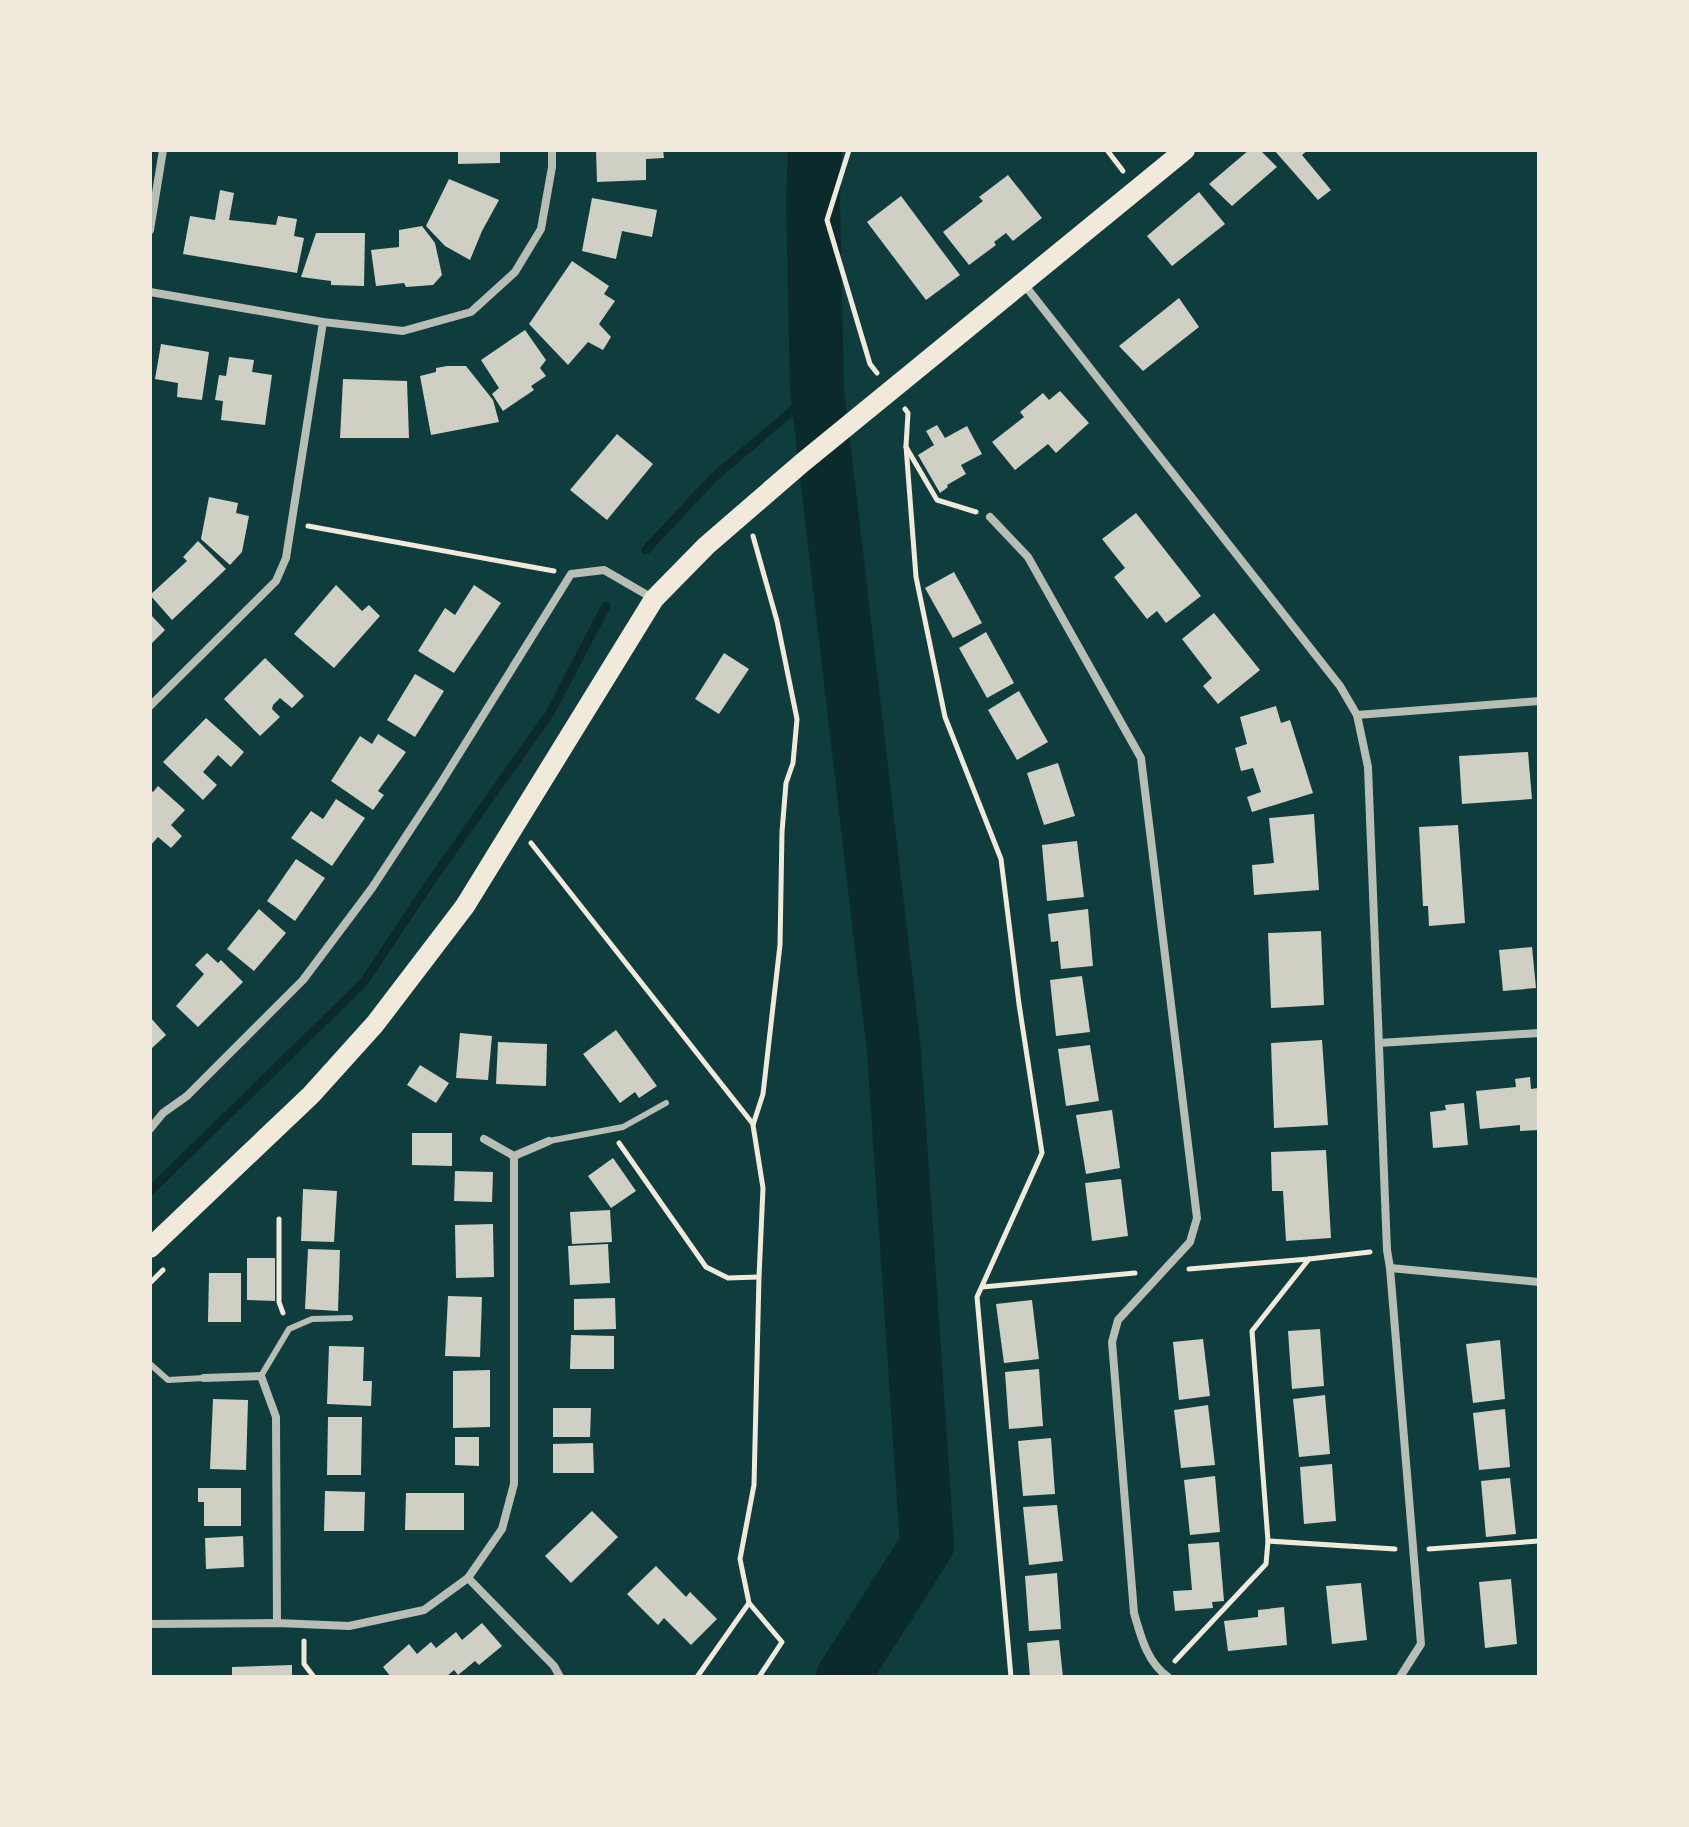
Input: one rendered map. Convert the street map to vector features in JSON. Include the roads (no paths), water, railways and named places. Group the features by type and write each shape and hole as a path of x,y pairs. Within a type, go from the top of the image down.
{"main road":[{"path":"150,1248 311,1095 375,1024 465,906 654,599 706,546 802,463 1185,150"}],"street":[{"path":"150,230 163,150"},
{"path":"150,292 323,322 403,331 471,312 515,272 541,229 552,150"},
{"path":"1023,282 1340,686 1357,715 1368,767 1387,1250 1421,1644 1400,1677"},
{"path":"150,706 276,581 286,558 323,322"},
{"path":"990,517 1028,557 1141,758 1197,1218 1190,1242 1118,1320 1112,1342 1134,1613 1145,1650 1165,1675"},
{"path":"150,1129 303,980 338,934 439,786 571,574 604,570 654,599"},
{"path":"1357,715 1539,701"},
{"path":"1379,1043 1539,1033"},
{"path":"484,1139 514,1156"},
{"path":"514,1156 549,1141"},
{"path":"150,1624 349,1626 424,1610 468,1578 502,1529 514,1484 514,1156"},
{"path":"1390,1268 1539,1282"},
{"path":"204,1378 261,1376 276,1417 277,1623"},
{"path":"468,1578 554,1666 560,1677"}],"lane":[{"path":"549,1141 623,1127 666,1103"},
{"path":"261,1376 289,1329 312,1319 350,1318"},
{"path":"150,1364 168,1380 204,1378"}],"waterway":[{"path":"815,150 813,201 817,390 894,1051 927,1545 843,1677"},
{"path":"646,550 714,477 817,390"},
{"path":"150,1191 364,982 550,713 606,606"}]}
